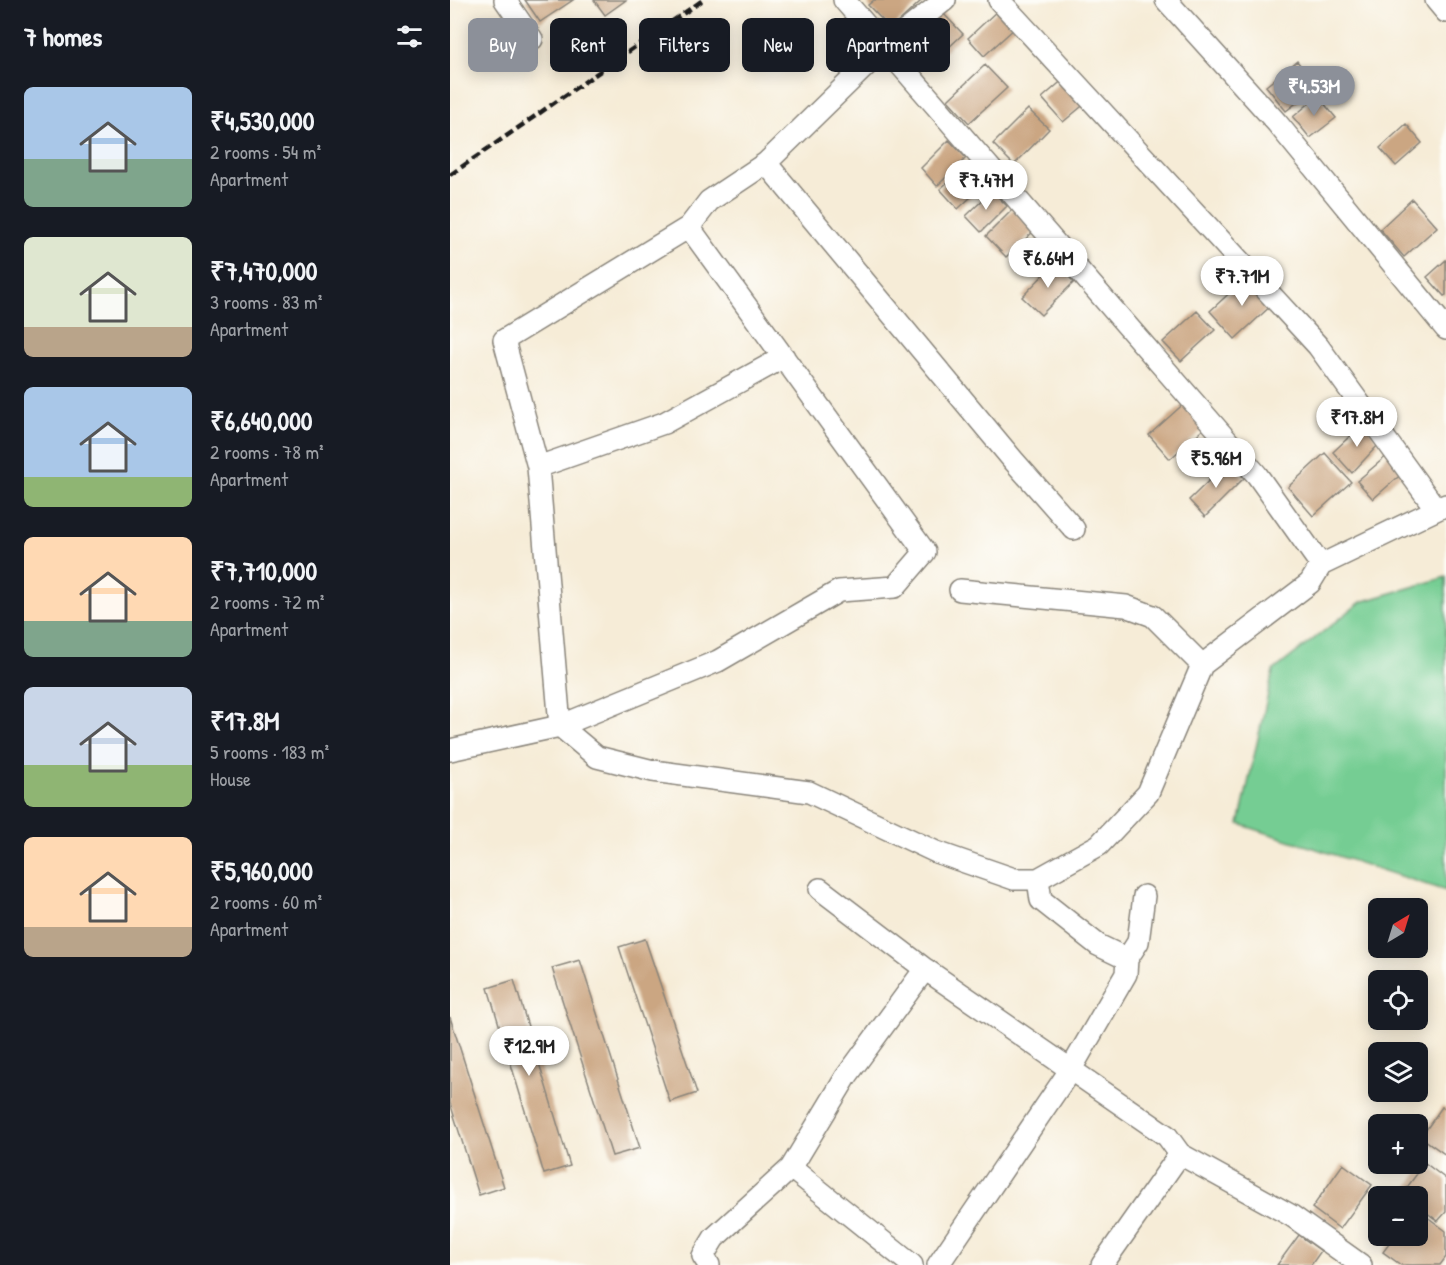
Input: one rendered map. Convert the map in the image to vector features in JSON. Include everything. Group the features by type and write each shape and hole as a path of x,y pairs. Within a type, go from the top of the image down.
{"street":[{"path":"505,0 517,18"},
{"path":"844,0 860,18"},
{"path":"922,18 945,0"},
{"path":"859,72 766,163 709,201 689,227 504,340 538,467 560,726 597,757 653,771 809,792 936,852 1014,879 1038,879 1099,845 1148,793 1202,665 1310,583 1321,565 1441,507 1318,346 999,0"},
{"path":"1166,0 1277,123 1446,329"},
{"path":"1436,0 1446,12"},
{"path":"907,72 1257,475 1321,565"},
{"path":"766,163 1013,460 1074,529"},
{"path":"450,750 560,726 718,661 839,591 895,587 925,552 689,227"},
{"path":"538,467 664,423 784,357"},
{"path":"960,590 1126,606 1153,616 1202,665"},
{"path":"1038,879 1041,900 1098,945 1127,959"},
{"path":"820,889 925,969 1167,1137 1180,1154 1292,1216 1361,1265"},
{"path":"938,1265 1071,1069 1126,974 1127,959 1138,942 1144,896"},
{"path":"709,1265 703,1256 714,1238 791,1168 846,1077 925,969"},
{"path":"1102,1265 1180,1154"},
{"path":"791,1168 912,1265"}],"green space":[{"path":"1446,577 1446,891 1239,824 1273,671 1361,602"}],"building":[{"path":"525,0 573,0 540,22"},
{"path":"594,0 626,0 605,15"},
{"path":"874,0 922,0 903,18 880,18 868,5"},
{"path":"998,10 1015,28 984,56 968,38"},
{"path":"941,11 948,18 934,18"},
{"path":"950,20 963,34 950,46"},
{"path":"1297,61 1317,87 1286,111 1266,86"},
{"path":"985,65 1007,88 969,123 948,100"},
{"path":"1066,77 1087,102 1063,122 1042,98"},
{"path":"1318,96 1336,118 1310,138 1293,117"},
{"path":"1028,109 1049,129 1014,165 993,144"},
{"path":"1406,124 1422,143 1396,166 1380,148"},
{"path":"949,140 966,158 937,186 921,168"},
{"path":"969,163 987,182 958,209 940,189"},
{"path":"992,191 1007,206 981,232 966,216"},
{"path":"1412,199 1437,227 1404,257 1380,229"},
{"path":"1013,209 1034,231 1006,257 986,236"},
{"path":"1446,260 1446,295 1444,296 1427,277"},
{"path":"1055,263 1074,282 1041,315 1022,297"},
{"path":"1249,275 1274,303 1235,339 1210,311"},
{"path":"1197,311 1215,330 1181,361 1163,342"},
{"path":"1188,400 1209,424 1170,459 1149,435"},
{"path":"1365,422 1379,444 1352,473 1333,452"},
{"path":"1325,453 1351,482 1313,516 1288,487"},
{"path":"1389,454 1405,471 1373,499 1357,481"},
{"path":"1228,462 1244,478 1205,517 1189,500"},
{"path":"645,939 697,1093 670,1102 619,947"},
{"path":"580,960 640,1148 612,1156 552,968"},
{"path":"514,980 570,1166 544,1174 488,988"},
{"path":"450,1017 504,1187 479,1195 450,1103"},
{"path":"1442,1107 1446,1109 1446,1155 1428,1142 1428,1127"},
{"path":"1343,1164 1372,1185 1368,1186 1368,1190 1340,1229 1312,1208"},
{"path":"1428,1165 1446,1179 1446,1212 1438,1221 1428,1214 1428,1186 1408,1186 1417,1174 1428,1174"},
{"path":"1428,1218 1446,1231 1446,1257 1440,1265 1401,1265 1383,1252 1388,1246 1428,1246"},
{"path":"1299,1235 1321,1251 1311,1265 1277,1265"}],"railway":[{"path":"450,175 703,0"}]}
